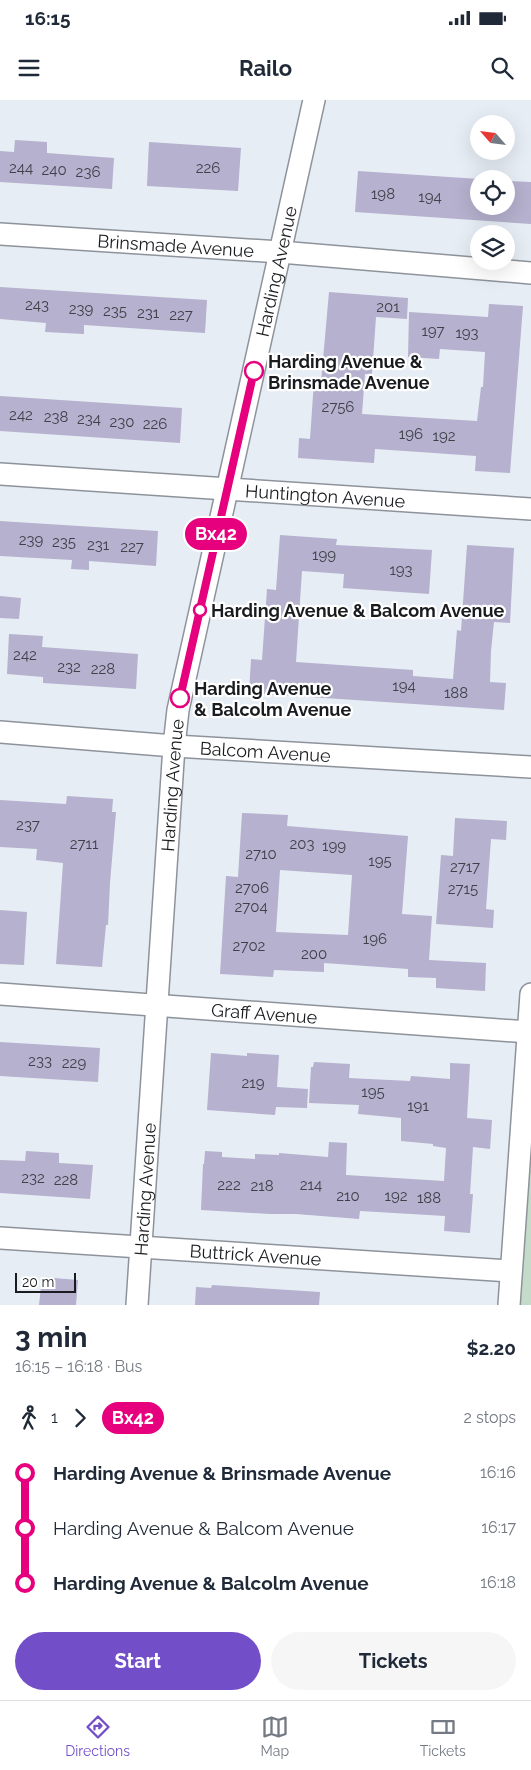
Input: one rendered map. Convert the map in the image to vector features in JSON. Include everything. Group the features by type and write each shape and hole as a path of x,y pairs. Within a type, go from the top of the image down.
{"street":[{"name":"Harding Avenue","path":"137,1305 174,746 180,698 314,100"},
{"name":"Brinsmade Avenue","path":"0,234 280,252 531,273"},
{"name":"Huntington Avenue","path":"0,474 531,509"},
{"name":"Balcom Avenue","path":"0,732 174,746 531,767"},
{"name":"Graff Avenue","path":"0,994 528,1032"},
{"path":"509,1305 531,994"},
{"name":"Buttrick Avenue","path":"0,1238 511,1271"}],"green space":[{"path":"531,1103 531,1305 516,1305"}],"building":[{"path":"15,140 47,142 47,153 114,158 112,189 0,182 0,151 14,152"},
{"path":"149,142 241,148 238,191 147,186"},
{"path":"358,171 470,178 470,215 515,215 515,181 531,182 531,224 355,212"},
{"path":"0,287 207,300 205,333 84,325 84,334 45,332 46,323 0,319"},
{"path":"329,292 408,298 407,319 376,317 372,374 365,374 362,414 477,421 481,387 483,387 485,352 440,349 439,359 408,357 409,312 488,317 489,304 523,306 510,473 475,471 476,456 434,453 375,449 374,463 298,458 299,438 310,439 314,381 321,382"},
{"path":"0,396 182,408 180,443 0,431"},
{"path":"0,521 158,531 156,566 89,561 89,570 71,569 72,560 0,556"},
{"path":"280,535 337,539 336,545 432,550 429,594 343,588 344,574 302,571 296,662 413,670 413,676 453,679 457,630 461,631 467,545 514,548 510,623 494,622 491,651 490,682 506,683 504,710 249,693 251,659 262,660 267,589 276,590"},
{"path":"0,596 21,598 19,619 0,618"},
{"path":"9,634 43,636 42,647 138,654 136,689 43,683 43,677 7,674"},
{"path":"67,796 113,799 112,812 116,812 108,925 106,925 102,967 56,964 63,863 36,860 37,849 0,847 0,800 66,804"},
{"path":"242,813 288,815 287,826 408,836 402,914 432,916 429,960 486,963 485,991 436,988 436,978 408,977 408,969 324,963 324,972 274,970 273,977 220,974 226,876 238,877","holes":["280,870 352,875 348,935 276,932"]},
{"path":"455,818 507,821 506,840 491,839 486,909 494,910 493,928 436,924 441,855 453,856"},
{"path":"0,910 27,912 24,965 0,964"},
{"path":"0,1042 100,1048 98,1082 0,1076"},
{"path":"211,1053 247,1056 247,1053 279,1055 277,1087 308,1089 307,1108 276,1107 275,1115 207,1110"},
{"path":"314,1062 350,1064 349,1078 410,1081 411,1076 450,1079 450,1063 470,1064 467,1118 492,1120 490,1149 473,1147 470,1194 473,1194 470,1233 444,1231 445,1216 360,1211 359,1219 201,1210 205,1151 222,1152 222,1157 255,1159 255,1154 279,1155 279,1153 328,1157 329,1142 347,1143 346,1175 444,1181 446,1148 433,1146 433,1144 401,1141 401,1118 358,1114 359,1105 309,1103 311,1067 313,1067"},
{"path":"26,1151 59,1153 59,1163 93,1165 90,1199 0,1193 0,1160 25,1161"},
{"path":"42,1277 78,1280 76,1305 39,1305"},
{"path":"212,1285 320,1292 319,1305 195,1305 196,1287 211,1288"}],"bus line":[{"name":"Bx42","path":"180,698 254,371"}],"place":[{"name":"Harding Avenue & Brinsmade Avenue","path":"254,371"},
{"name":"Harding Avenue & Balcom Avenue","path":"200,610"},
{"name":"Harding Avenue & Balcolm Avenue","path":"180,698"}]}
